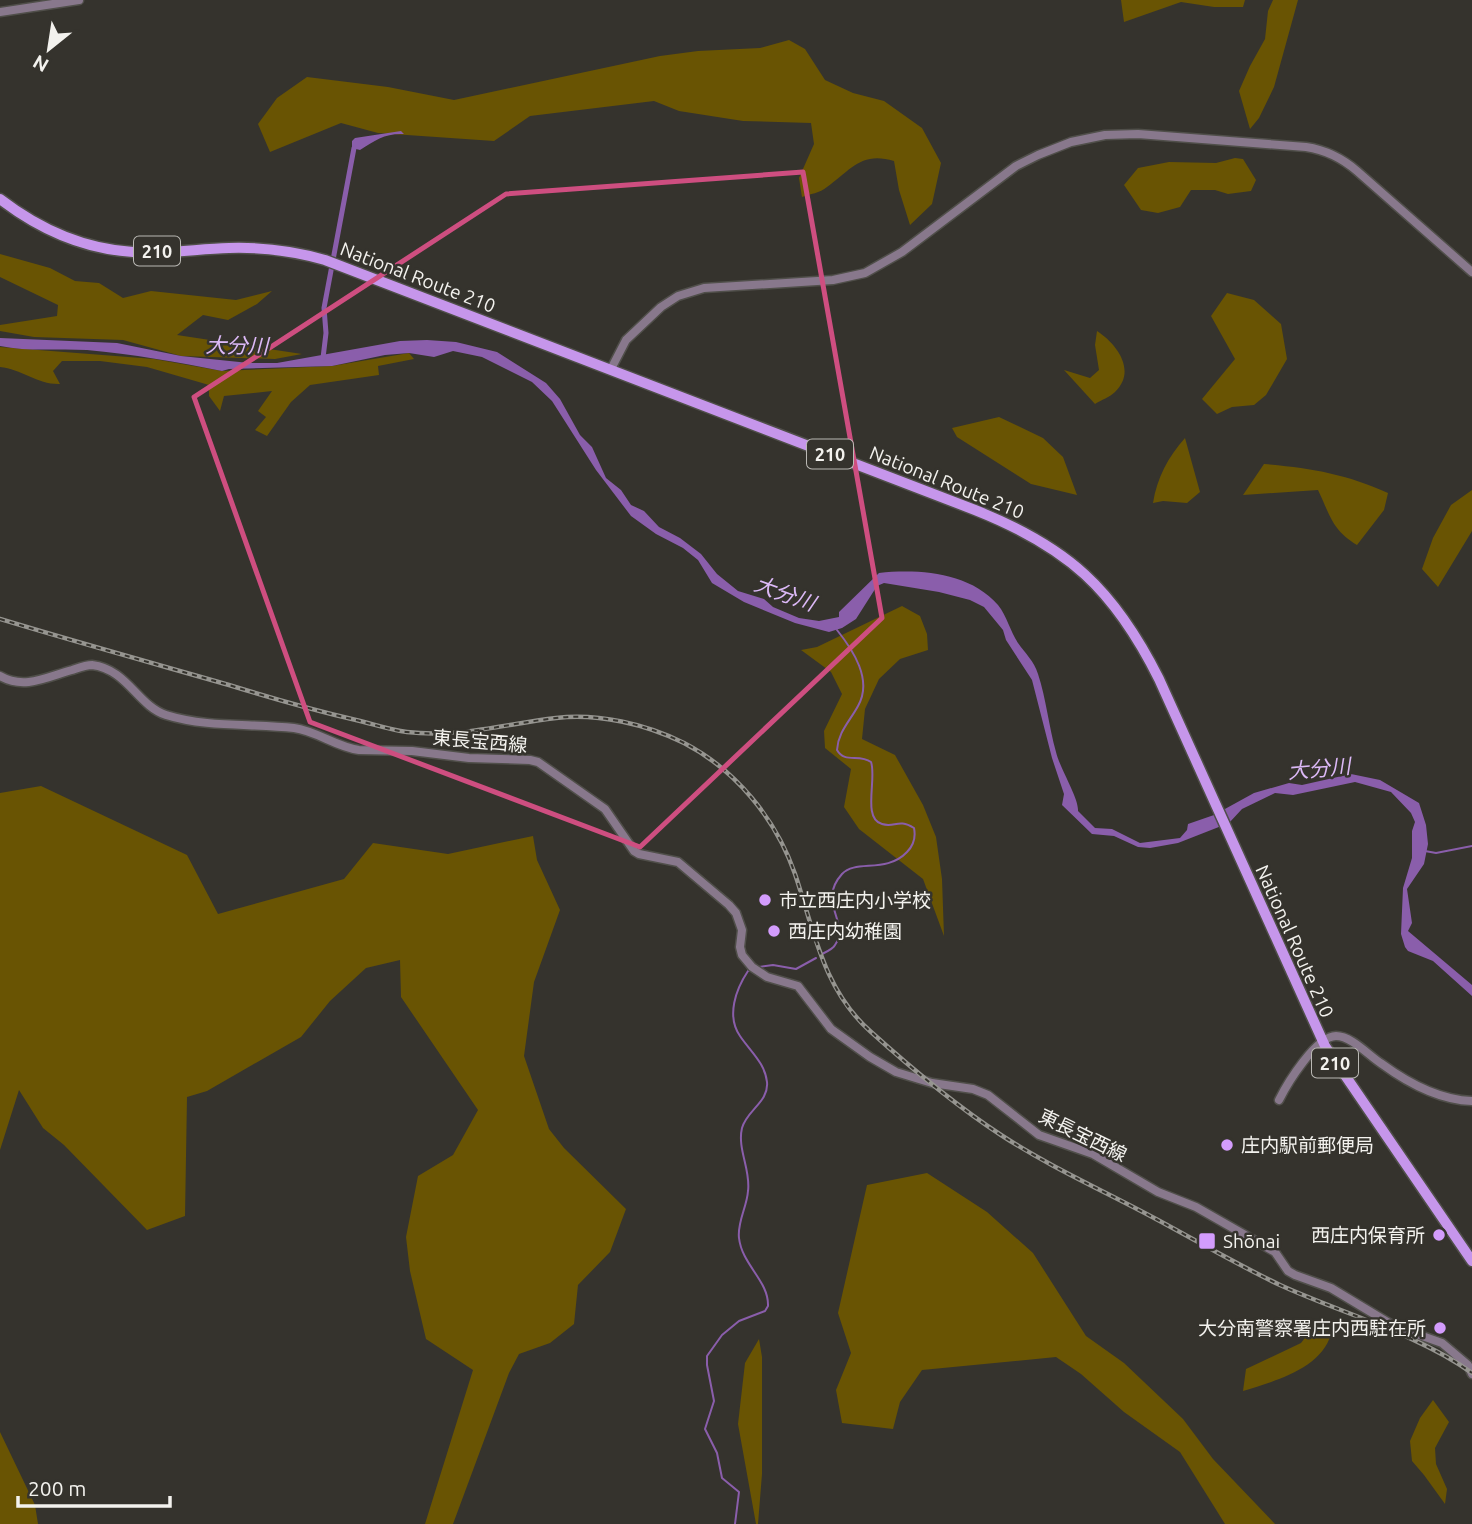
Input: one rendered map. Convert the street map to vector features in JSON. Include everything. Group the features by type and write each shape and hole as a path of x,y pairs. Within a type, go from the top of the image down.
{"highway":[{"name":"National Route 210","path":"0,199 42,227 72,240 102,248 143,252 261,248 325,260 1002,521 1052,548 1091,580 1132,630 1159,679 1322,1041 1472,1261"}],"main road":[{"path":"0,12 79,0"},
{"path":"611,369 626,340 665,304 683,294 709,287 834,280 865,273 902,251 1016,166 1059,147 1105,135 1145,134 1306,147 1324,151 1353,167 1472,272"},
{"name":"東長宝西線","path":"0,676 17,683 30,683 92,665 121,678 153,709 166,715 214,725 295,728 359,750 412,751 538,762 605,809 634,851 678,862 729,905 736,913 742,930 742,955 752,967 767,977 798,986 831,1029 870,1057 896,1072 932,1083 973,1089 988,1095 1039,1135 1099,1157 1158,1192 1196,1207 1262,1243 1275,1252 1288,1271 1295,1275 1331,1289 1394,1326 1442,1343 1468,1365 1472,1374"},
{"path":"1279,1100 1311,1053 1322,1041 1334,1036 1342,1038 1394,1072 1436,1094 1472,1101"}],"highlighted area":[{"path":"803,172 882,618 640,847 310,722 194,397 506,194"}],"shaded area":[{"path":"1121,0 1245,0 1243,7 1214,7 1181,2 1124,22"},
{"path":"1273,0 1298,0 1274,87 1259,118 1250,129 1239,91 1265,39 1268,11"},
{"path":"789,40 805,49 825,80 853,93 884,101 922,128 941,163 932,204 910,225 899,190 894,161 873,158 865,160 824,189 802,197 799,178 814,144 811,123 743,121 679,111 654,101 530,116 494,141 378,133 341,123 270,152 258,124 277,98 307,77 388,87 454,100 660,56 760,48"},
{"path":"401,131 404,134 381,138 360,150 352,148 355,138"},
{"path":"1235,158 1243,159 1256,180 1251,191 1228,194 1215,190 1191,190 1180,207 1158,213 1141,210 1124,185 1138,168 1169,162 1216,163"},
{"path":"0,254 50,268 75,281 99,283 123,298 151,291 236,300 272,291 257,304 228,320 203,315 177,335 302,354 275,359 181,356 123,340 34,337 0,331 0,325 57,316 58,305 0,277"},
{"path":"1227,293 1254,300 1281,324 1287,359 1266,395 1254,405 1232,407 1217,414 1202,399 1235,359 1211,316"},
{"path":"1097,331 1111,343 1122,358 1124,375 1115,392 1095,404 1064,370 1090,378 1099,370 1095,345"},
{"path":"0,338 117,343 181,356 249,363 277,363 400,341 456,342 497,352 546,383 560,399 580,435 592,447 606,478 621,490 631,505 644,511 659,527 680,538 701,554 717,574 738,591 764,599 773,607 799,618 819,621 839,617 839,612 879,573 943,575 958,579 986,594 1001,609 1015,638 1036,669 1058,759 1076,799 1078,811 1095,828 1112,829 1140,843 1180,838 1187,830 1188,824 1214,815 1254,793 1289,783 1302,785 1351,774 1380,780 1419,803 1426,825 1428,844 1424,864 1407,889 1412,923 1408,931 1472,985 1472,996 1433,961 1408,951 1405,947 1401,934 1403,888 1412,858 1412,831 1415,822 1411,813 1391,792 1355,782 1293,795 1275,793 1242,809 1229,823 1178,843 1150,848 1138,847 1114,836 1092,834 1062,805 1064,794 1032,680 1006,640 1003,630 984,607 970,600 939,592 884,583 877,586 856,619 829,632 795,623 744,602 712,583 698,560 683,548 656,534 631,516 596,470 552,401 532,382 482,357 453,351 434,357 409,353 332,366 222,371 104,352 11,348 0,346"},
{"path":"0,347 154,359 222,371 332,366 409,353 414,359 378,366 379,375 310,385 291,402 267,436 255,430 266,417 258,411 272,391 224,396 220,411 209,396 209,385 147,367 100,361 62,361 53,371 60,384 52,384 0,367"},
{"path":"999,417 1043,438 1063,457 1077,495 1031,484 957,437 952,428"},
{"path":"1185,438 1200,492 1187,503 1153,503 1164,468"},
{"path":"1264,464 1328,473 1372,486 1388,493 1384,510 1357,545 1337,528 1318,490 1243,495"},
{"path":"1472,490 1472,531 1438,587 1422,569 1433,538 1451,505"},
{"path":"902,606 920,616 927,634 928,650 900,659 879,679 865,709 862,739 895,755 923,805 936,837 942,879 944,936 923,879 859,829 844,807 851,769 825,748 824,731 842,694 831,672 801,650 817,647"},
{"path":"41,786 187,855 218,914 344,879 373,843 448,854 533,836 537,860 560,910 534,982 524,1056 549,1129 564,1148 626,1209 610,1252 578,1285 574,1324 550,1343 519,1354 509,1373 453,1524 425,1524 473,1370 426,1339 410,1271 406,1237 418,1176 453,1155 478,1110 401,997 400,960 366,968 330,1001 301,1037 207,1091 187,1097 185,1216 147,1230 64,1145 43,1128 19,1090 0,1150 0,793"},
{"path":"927,1173 987,1212 1033,1253 1086,1336 1124,1363 1183,1419 1213,1459 1275,1524 1225,1524 1180,1452 1124,1412 1081,1374 1056,1357 922,1370 900,1402 893,1429 842,1423 836,1390 851,1353 838,1313 867,1185"},
{"path":"1317,1322 1331,1334 1318,1356 1295,1372 1243,1391 1246,1369 1301,1343"},
{"path":"759,1339 762,1357 762,1474 756,1524 738,1424 745,1363"},
{"path":"1433,1400 1449,1422 1435,1448 1436,1464 1447,1489 1445,1504 1412,1461 1410,1441 1420,1418"},
{"path":"0,1432 35,1505 38,1524 0,1524"}],"waterway":[{"path":"323,358 326,333 324,308 354,148"},
{"path":"822,954 834,946 839,937 832,894 842,874 855,867 881,865 899,859 911,847 915,835 914,828 909,825 886,825 876,821 871,806 871,762 862,758 844,757 837,750 842,732 858,706 863,686 855,656 837,630"},
{"path":"1425,851 1436,853 1472,846"},
{"path":"759,967 773,965 796,969 816,958"},
{"path":"735,1524 739,1492 722,1478 717,1453 705,1429 714,1401 707,1356 722,1335 739,1321 765,1311 768,1306 764,1289 741,1248 739,1238 748,1183 741,1144 742,1128 767,1089 766,1075 740,1036 734,1020 737,994 748,971 752,969"}],"railway":[{"path":"0,619 292,704 401,731 445,733 556,718 588,717 638,725 684,743 721,767 737,782 752,798 777,834 795,874 822,958 841,997 870,1031 934,1086 1001,1135 1058,1168 1264,1277 1404,1335 1472,1373"}],"place":[{"name":"市立西庄内小学校","path":"765,900"},
{"name":"西庄内幼稚園","path":"774,931"},
{"name":"庄内駅前郵便局","path":"1227,1145"},
{"name":"西庄内保育所","path":"1439,1235"},
{"name":"Shōnai","path":"1207,1241"},
{"name":"大分南警察署庄内西駐在所","path":"1440,1328"}],"water label":[{"name":"大分川","path":"237,345"},
{"name":"大分川","path":"785,593"},
{"name":"大分川","path":"1319,768"}]}
